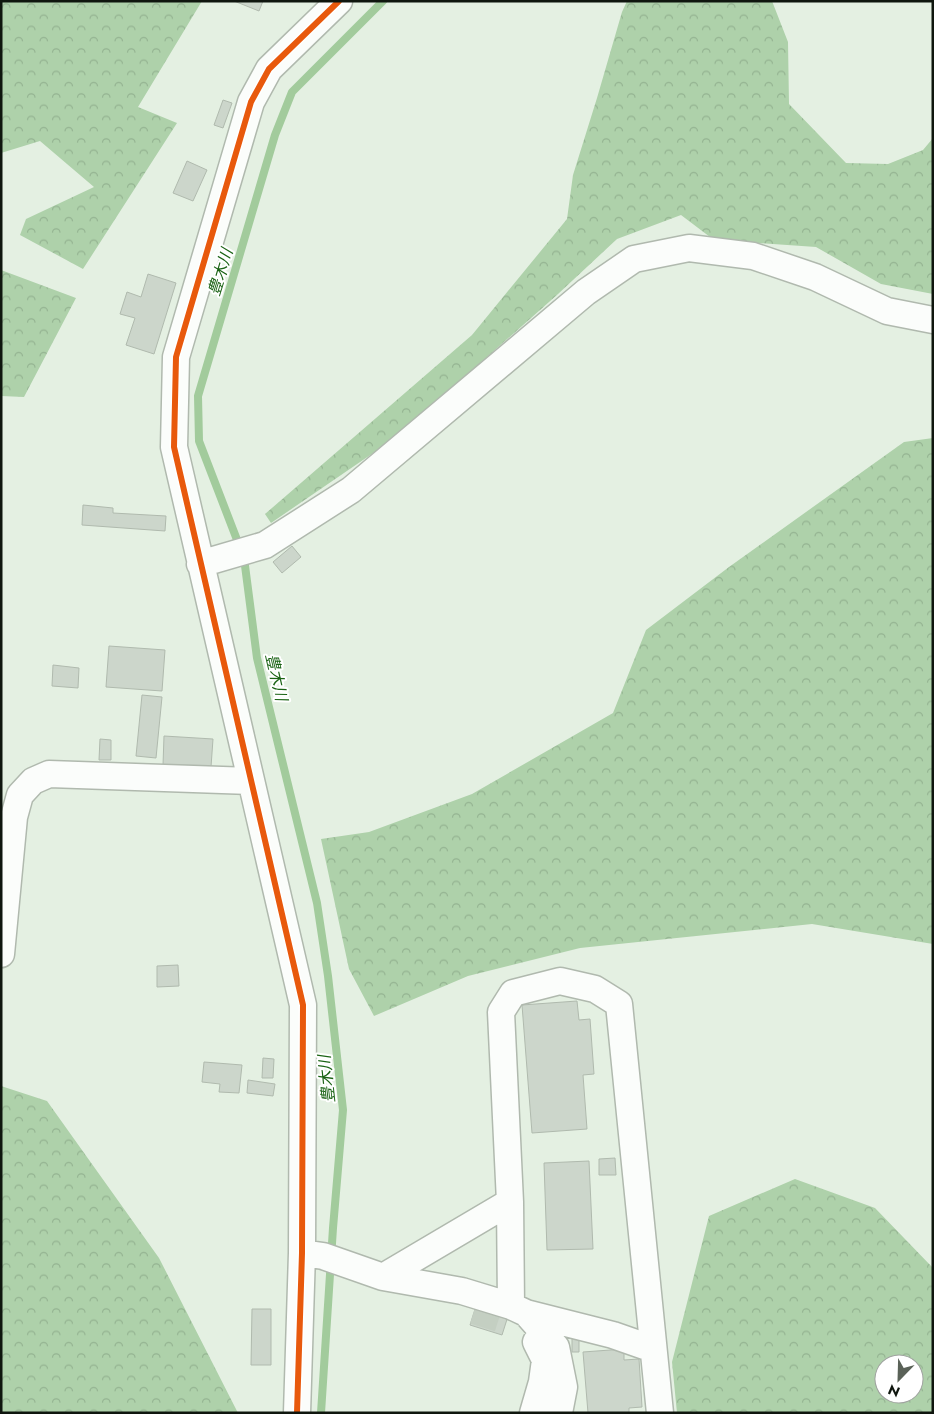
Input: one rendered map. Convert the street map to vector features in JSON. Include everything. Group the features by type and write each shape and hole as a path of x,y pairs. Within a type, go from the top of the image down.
{"street":[{"path":"297,1413 322,1257 303,1005 174,447 176,357 251,102 269,69 339,1"},
{"path":"200,564 264,545 351,490 586,292 634,259 688,248 753,256 815,277 888,311 933,320"},
{"path":"1,954 4,883 14,817 20,795 33,781 49,774 251,781"},
{"path":"533,1413 542,1382 545,1360 538,1345 514,1313 501,1012 513,993 560,981 595,989 619,1004 660,1413"},
{"path":"383,1277 510,1202"},
{"path":"322,1257 383,1277 462,1291 514,1313 613,1335 653,1349"},
{"path":"383,1277 415,1293 474,1311"},
{"path":"514,1313 556,1347 564,1388 559,1413"}],"green space":[{"path":"1,1 202,1 138,107 177,123 83,269 20,235 26,219 94,187 40,141 1,153"},
{"path":"627,1 772,1 788,42 789,104 846,163 888,164 923,150 933,138 933,294 881,284 816,247 714,240 681,215 617,239 398,436 271,523 265,514 472,335 567,219 573,175 622,12"},
{"path":"1,270 76,298 24,397 1,396"},
{"path":"933,438 933,944 812,924 580,948 468,976 374,1016 349,969 321,839 369,832 472,794 613,713 646,630 729,567 904,442"},
{"path":"1,1086 47,1101 159,1258 238,1413 1,1413"},
{"path":"795,1179 875,1208 933,1268 933,1413 677,1413 672,1362 709,1216"}],"building":[{"path":"234,1 263,1 259,11"},
{"path":"223,100 232,103 223,128 214,125"},
{"path":"187,161 207,170 193,201 173,193"},
{"path":"148,274 176,283 154,354 126,345 135,318 120,314 127,292 141,297"},
{"path":"83,505 113,508 113,513 166,516 165,531 82,525"},
{"path":"292,546 301,557 282,573 273,562"},
{"path":"109,646 165,650 162,691 106,687"},
{"path":"53,665 79,668 78,688 52,686"},
{"path":"142,695 162,697 156,758 136,756"},
{"path":"164,736 213,739 211,767 163,765"},
{"path":"100,739 111,740 111,760 99,760"},
{"path":"178,965 179,986 157,987 157,966"},
{"path":"577,1001 579,1020 590,1019 594,1074 583,1075 587,1129 532,1133 522,1005"},
{"path":"263,1058 274,1059 273,1078 262,1078"},
{"path":"204,1062 242,1065 239,1093 219,1092 220,1084 202,1082"},
{"path":"248,1080 275,1084 273,1096 247,1093"},
{"path":"615,1158 616,1175 599,1175 599,1159"},
{"path":"589,1161 593,1249 547,1250 544,1163"},
{"path":"477,1303 509,1313 502,1335 470,1325"},
{"path":"252,1309 271,1309 271,1365 251,1365"},
{"path":"572,1333 579,1333 579,1352 572,1352"},
{"path":"624,1349 624,1360 639,1359 642,1407 629,1408 629,1413 588,1413 583,1352"}],"waterway":[{"name":"豊木川","path":"321,1413 343,1110 328,976 317,903 257,658 244,558 199,441 198,396 275,135 292,92 383,1"}],"tunnel":[{"path":"474,1311 506,1321"}],"cycle path":[{"path":"297,1413 302,1253 303,1005 174,447 176,357 251,102 269,69 339,1"}]}
